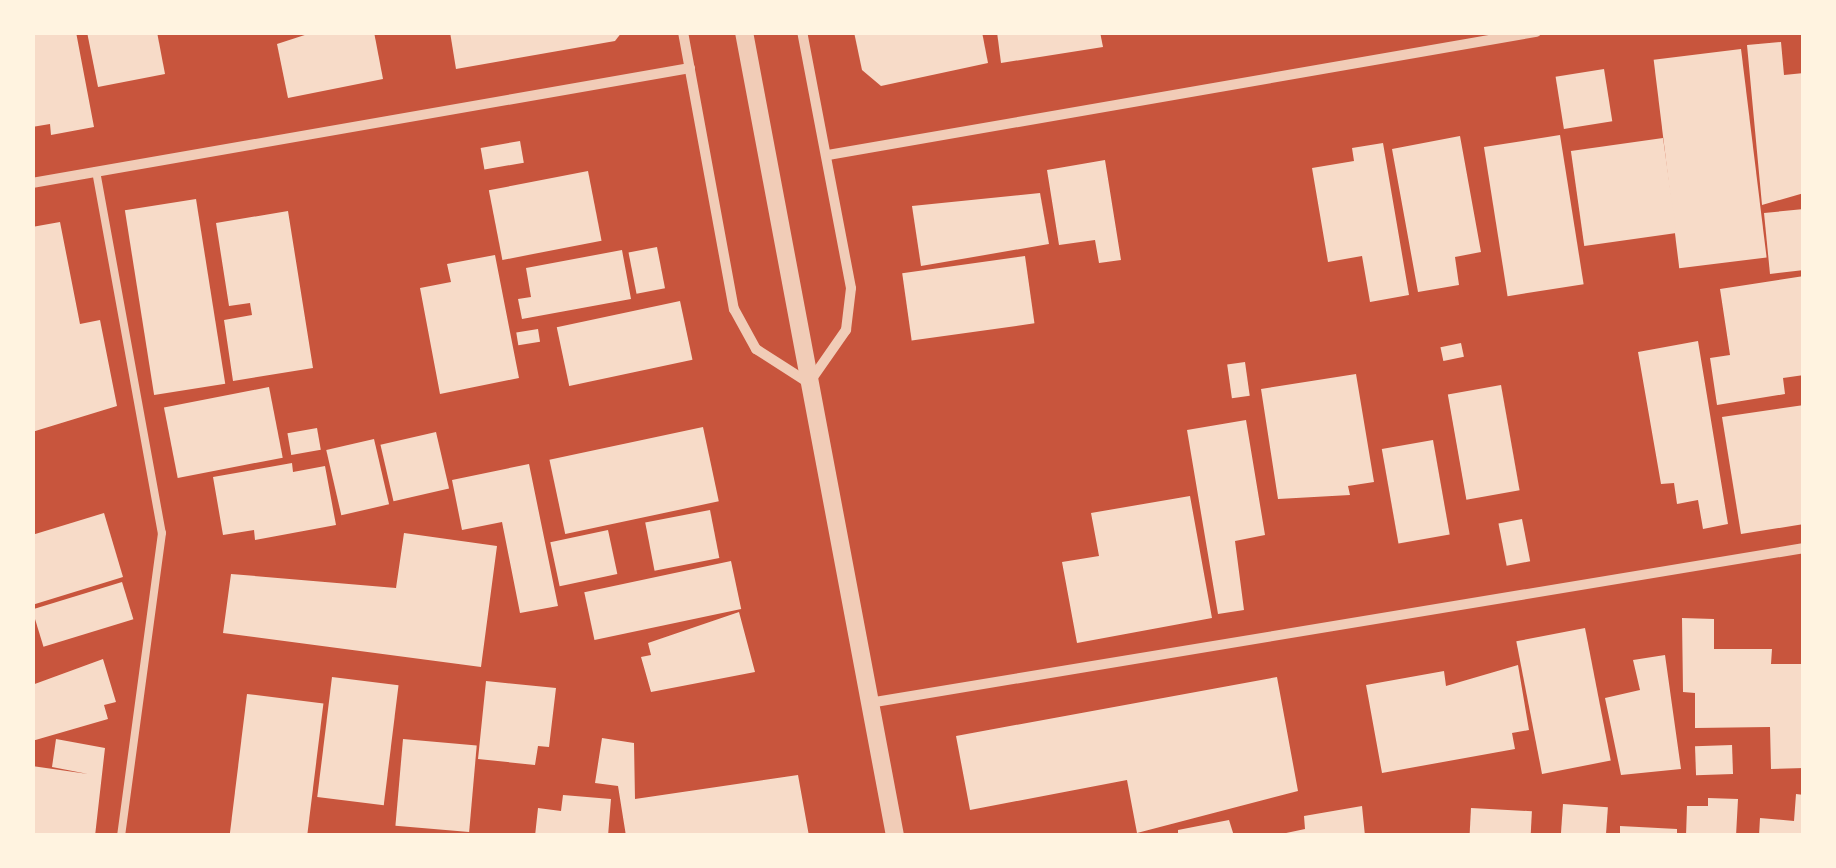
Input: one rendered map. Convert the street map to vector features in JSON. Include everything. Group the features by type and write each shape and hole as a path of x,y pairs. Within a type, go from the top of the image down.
{"street":[{"path":"683,32 734,309 756,349 808,383"},
{"path":"744,32 895,836"},
{"path":"802,32 851,288 846,330 808,383"},
{"path":"828,156 1536,32"},
{"path":"32,183 690,68"},
{"path":"868,704 1804,548"}],"lane":[{"path":"96,171 162,533 121,836"}],"building":[{"path":"32,32 76,32 94,127 51,135 50,124 32,127"},
{"path":"87,32 157,32 165,74 98,87"},
{"path":"314,32 374,32 383,79 288,98 277,44"},
{"path":"450,32 622,32 615,41 456,69"},
{"path":"854,32 982,32 988,63 881,86 862,70"},
{"path":"997,32 1100,32 1103,47 1001,63"},
{"path":"1781,42 1784,75 1804,73 1804,193 1762,205 1747,45"},
{"path":"1741,49 1767,257 1679,268 1654,60"},
{"path":"1604,69 1612,121 1564,129 1556,77"},
{"path":"1560,135 1584,284 1508,296 1484,147"},
{"path":"1460,136 1481,252 1455,257 1459,285 1418,292 1392,149"},
{"path":"1663,138 1676,233 1584,246 1571,151"},
{"path":"520,141 524,163 484,170 481,148"},
{"path":"1383,143 1409,295 1370,302 1362,256 1328,262 1312,168 1354,161 1352,148"},
{"path":"1105,160 1121,260 1099,263 1095,240 1059,245 1047,170"},
{"path":"588,171 602,241 502,260 489,190"},
{"path":"1040,193 1049,244 921,266 912,206"},
{"path":"196,199 225,384 154,395 125,210"},
{"path":"1804,209 1804,270 1770,274 1764,213"},
{"path":"288,211 313,368 233,381 224,320 252,315 250,303 229,306 216,223"},
{"path":"60,222 80,324 100,320 117,406 32,432 32,227"},
{"path":"657,247 665,288 637,294 629,253"},
{"path":"622,250 631,299 522,319 518,299 531,297 526,268"},
{"path":"495,255 519,378 440,394 420,288 451,282 447,264"},
{"path":"1025,256 1034,323 912,341 902,273"},
{"path":"1804,276 1804,375 1783,378 1785,394 1717,405 1710,358 1730,355 1720,289"},
{"path":"680,301 692,360 569,386 557,327"},
{"path":"538,329 540,342 518,345 516,332"},
{"path":"1698,341 1728,524 1703,529 1698,500 1677,504 1674,483 1661,484 1638,352"},
{"path":"1461,343 1464,357 1443,361 1440,347"},
{"path":"1245,362 1250,396 1232,398 1227,365"},
{"path":"1356,374 1374,482 1348,486 1350,495 1278,499 1261,389"},
{"path":"1501,385 1520,490 1466,500 1448,394"},
{"path":"269,387 283,458 178,478 164,407"},
{"path":"1804,405 1804,524 1741,534 1722,417"},
{"path":"1246,420 1265,535 1235,541 1244,610 1218,614 1187,430"},
{"path":"703,427 719,501 565,534 549,460"},
{"path":"317,428 321,450 291,455 287,433"},
{"path":"436,432 449,489 394,501 380,445"},
{"path":"374,439 389,504 341,515 326,450"},
{"path":"1433,440 1450,535 1398,544 1382,449"},
{"path":"292,463 293,472 325,466 336,525 255,540 254,530 223,535 213,477"},
{"path":"529,464 558,606 520,613 502,522 462,530 452,480"},
{"path":"1190,496 1212,618 1077,643 1062,562 1099,556 1091,513"},
{"path":"710,510 719,558 655,571 645,523"},
{"path":"104,513 123,577 32,605 32,535"},
{"path":"1522,519 1530,561 1507,566 1498,524"},
{"path":"608,530 617,574 560,586 550,542"},
{"path":"404,533 497,546 481,667 223,633 231,574 396,588"},
{"path":"731,561 741,609 594,640 584,592"},
{"path":"122,582 133,619 44,647 32,609"},
{"path":"739,612 755,672 651,692 641,657 651,655 648,643"},
{"path":"1682,618 1714,619 1714,649 1772,649 1771,664 1804,664 1804,768 1771,769 1770,727 1695,728 1695,693 1683,692"},
{"path":"1585,628 1611,761 1542,774 1516,641"},
{"path":"1665,655 1681,769 1621,775 1605,698 1640,690 1633,660"},
{"path":"103,659 116,702 104,705 108,719 32,741 32,685"},
{"path":"1518,665 1529,730 1512,733 1515,749 1382,773 1366,685 1444,671 1446,686"},
{"path":"332,677 399,685 384,805 317,797"},
{"path":"1277,677 1298,791 1137,833 1127,780 970,810 956,736"},
{"path":"486,681 556,688 549,747 538,746 535,765 478,759"},
{"path":"247,694 323,703 307,836 230,836"},
{"path":"602,738 634,743 635,799 798,775 809,836 626,836 618,786 595,783"},
{"path":"56,739 105,748 95,836 32,836 32,766 88,774 52,767"},
{"path":"403,739 477,745 469,832 395,826"},
{"path":"1732,745 1733,774 1696,775 1695,746"},
{"path":"1796,794 1804,795 1804,836 1759,836 1760,818 1794,821"},
{"path":"563,795 611,799 608,836 535,836 538,808 561,811"},
{"path":"1708,798 1738,799 1736,836 1686,836 1687,806 1708,806"},
{"path":"1563,804 1608,807 1606,836 1561,836"},
{"path":"1362,806 1365,836 1272,836 1305,829 1304,816"},
{"path":"1471,808 1532,811 1531,836 1470,836"},
{"path":"1229,820 1234,836 1178,836 1178,830"},
{"path":"1620,826 1677,829 1677,836 1620,836"}]}
